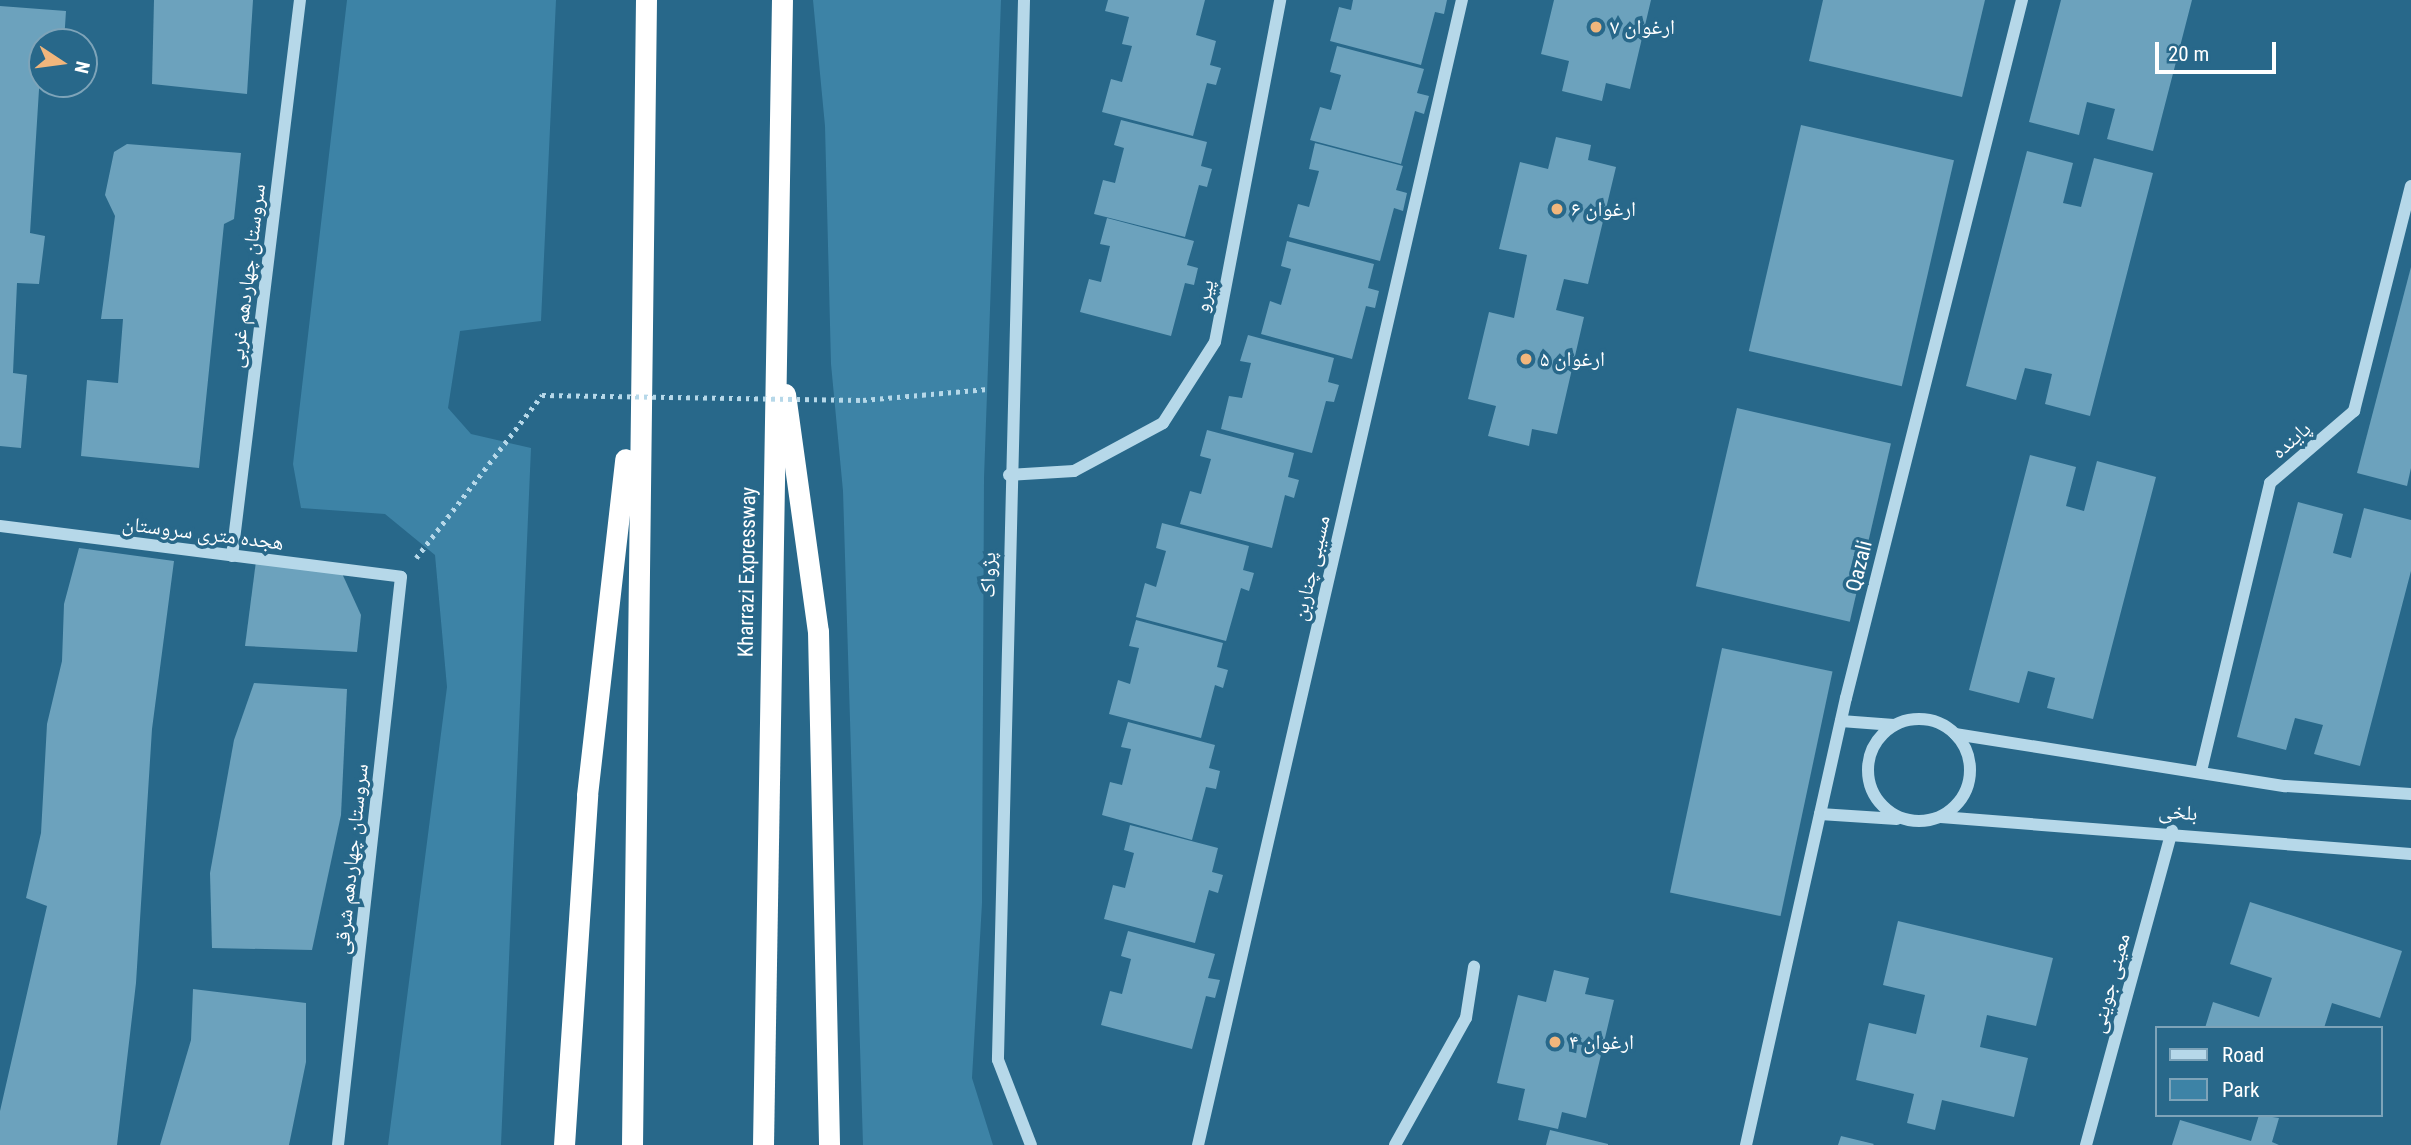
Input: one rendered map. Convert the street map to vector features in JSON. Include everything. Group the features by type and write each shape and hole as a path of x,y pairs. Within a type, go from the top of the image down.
{"highway":[{"path":"632,1145 638,346 646,0"},
{"name":"Kharrazi Expressway","path":"763,1145 782,0"},
{"path":"776,325 818,631 829,1145"},
{"path":"564,1145 587,795 638,346"}],"street":[{"name":"سروستان چهاردهم غربی","path":"232,556 300,0"},
{"name":"پژواک","path":"1024,0 1009,475 998,1060 1031,1145"},
{"name":"پیرو","path":"1009,475 1074,471 1163,423 1215,342 1280,0"},
{"name":"مسیبی چناربن","path":"1198,1145 1462,0"},
{"name":"Qazali","path":"1746,1145 1841,721 2022,0"},
{"name":"پاینده","path":"2201,771 2270,483 2354,411 2411,186"},
{"name":"هجده متری سروستان","path":"0,530 401,577"},
{"name":"سروستان چهاردهم شرقی","path":"338,1145 401,577"},
{"path":"1820,814 1902,819 1941,817 1964,794 1969,779 1969,762 1955,734 1926,719 1894,725 1841,721"},
{"path":"1894,725 1871,749 1868,783 1887,811 1902,819"},
{"name":"بلخی","path":"1955,734 2359,794 2411,794"},
{"name":"بلخی","path":"1941,817 2172,831 2411,854"},
{"name":"معینی جوینی","path":"2086,1145 2172,831"},
{"path":"1395,1145 1466,1018 1474,967"}],"path":[{"path":"401,577 541,395 863,400 1012,387"}],"green space":[{"path":"347,0 556,0 541,321 460,331 448,408 471,434 531,448 501,1145 388,1145 447,687 435,555 385,514 301,508 293,464"},
{"path":"813,0 1001,0 984,478 982,903 972,1078 993,1145 863,1145 843,491 831,364 825,126"}],"building":[{"path":"154,0 253,0 247,94 152,84"},
{"path":"1108,0 1205,0 1196,35 1216,41 1210,65 1221,68 1216,85 1207,83 1193,136 1102,112 1111,79 1122,82 1132,46 1122,44 1129,17 1105,11"},
{"path":"1353,0 1447,0 1444,14 1435,12 1421,65 1330,41 1339,7 1351,10"},
{"name":"ارغوان ۷","path":"1554,0 1651,0 1630,89 1606,83 1602,101 1562,91 1569,61 1541,54"},
{"path":"1823,0 1985,0 1962,97 1809,61"},
{"path":"2061,0 2192,0 2153,151 2107,139 2115,109 2087,102 2079,135 2029,122"},
{"path":"0,6 66,11 65,28 28,28 28,98 38,98 30,233 45,236 39,284 17,283 13,373 27,375 21,448 0,446"},
{"path":"1337,46 1424,69 1417,93 1429,96 1424,114 1415,111 1401,164 1310,140 1320,107 1331,110 1341,75 1330,72"},
{"path":"1121,120 1207,142 1201,166 1212,169 1207,187 1199,185 1185,237 1094,214 1103,180 1115,183 1124,148 1114,145"},
{"path":"1801,125 1954,160 1902,386 1749,351"},
{"path":"1556,137 1591,145 1588,160 1616,167 1588,284 1564,279 1556,310 1584,317 1557,434 1532,429 1529,446 1488,436 1496,406 1468,399 1489,312 1514,318 1527,255 1499,249 1520,162 1548,169"},
{"path":"1315,143 1403,166 1396,190 1407,193 1403,211 1394,208 1380,261 1289,237 1298,204 1309,207 1319,171 1309,169"},
{"path":"127,144 241,153 234,219 224,224 199,468 81,456 87,380 118,383 123,319 101,319 115,216 105,195 114,152"},
{"path":"2027,151 2073,163 2063,203 2081,207 2094,158 2153,173 2090,416 2045,404 2052,374 2025,368 2016,400 1966,386"},
{"path":"1107,218 1194,241 1187,265 1198,268 1194,285 1185,283 1171,336 1080,312 1089,279 1101,282 1110,246 1100,244"},
{"path":"1287,241 1374,264 1368,288 1379,291 1375,308 1366,306 1352,359 1261,334 1270,301 1281,305 1291,269 1281,266"},
{"path":"2411,267 2411,468 2407,486 2357,473"},
{"path":"1248,335 1334,358 1328,382 1339,385 1334,402 1326,401 1312,453 1221,429 1229,396 1242,398 1251,363 1240,361"},
{"path":"1737,408 1891,444 1850,622 1696,586"},
{"path":"1207,430 1294,453 1288,477 1299,480 1294,498 1285,495 1272,548 1180,524 1190,491 1201,494 1211,459 1200,456"},
{"path":"2030,455 2076,467 2066,506 2084,511 2097,461 2156,477 2093,719 2047,708 2055,678 2028,671 2019,703 1969,690"},
{"path":"2298,502 2343,514 2333,553 2351,558 2364,508 2411,520 2411,571 2360,766 2314,754 2323,725 2295,718 2286,750 2237,737"},
{"path":"1162,523 1249,546 1243,570 1254,573 1249,591 1241,588 1226,641 1136,617 1145,583 1156,587 1166,551 1156,548"},
{"path":"79,548 174,561 152,729 136,983 117,1145 0,1145 0,1111 47,906 26,898 41,833 47,724 62,661 64,604"},
{"path":"256,561 340,569 361,615 357,652 245,646"},
{"path":"1136,620 1223,643 1217,667 1228,670 1223,688 1215,685 1201,738 1109,714 1118,680 1130,684 1139,648 1129,646"},
{"path":"1722,648 1833,671 1781,916 1670,893"},
{"path":"254,683 347,689 341,815 312,950 212,948 210,873 234,740"},
{"path":"1128,722 1215,745 1209,768 1220,771 1216,789 1206,787 1192,840 1102,815 1110,782 1122,785 1131,749 1121,747"},
{"path":"1130,825 1218,848 1212,872 1223,875 1218,893 1209,890 1195,943 1104,919 1113,885 1125,888 1134,853 1124,850"},
{"path":"2250,902 2402,951 2380,1018 2332,1003 2325,1026 2206,1026 2213,1002 2259,1017 2272,978 2230,964"},
{"path":"1898,921 2053,958 2036,1026 1987,1015 1980,1047 2028,1058 2014,1117 1942,1100 1935,1130 1907,1123 1914,1094 1856,1080 1869,1023 1916,1034 1925,995 1883,985"},
{"path":"1128,931 1215,954 1208,978 1220,980 1215,998 1206,996 1192,1049 1101,1025 1110,991 1122,994 1131,959 1121,956"},
{"name":"ارغوان ۴","path":"1554,970 1589,978 1585,994 1614,1000 1586,1118 1562,1112 1558,1129 1518,1120 1525,1089 1497,1083 1518,995 1546,1002"},
{"path":"193,989 306,1003 306,1062 289,1145 160,1145 191,1040"},
{"path":"2258,1117 2279,1118 2272,1142 2279,1145 2172,1145 2180,1120 2251,1141"},
{"path":"1550,1130 1608,1144 1608,1145 1546,1145"},
{"path":"1841,1136 1874,1144 1838,1145"}],"place":[{"name":"ارغوان ۷","path":"1596,27"},
{"name":"ارغوان ۶","path":"1557,209"},
{"name":"ارغوان ۵","path":"1526,359"},
{"name":"ارغوان ۴","path":"1555,1042"}]}
